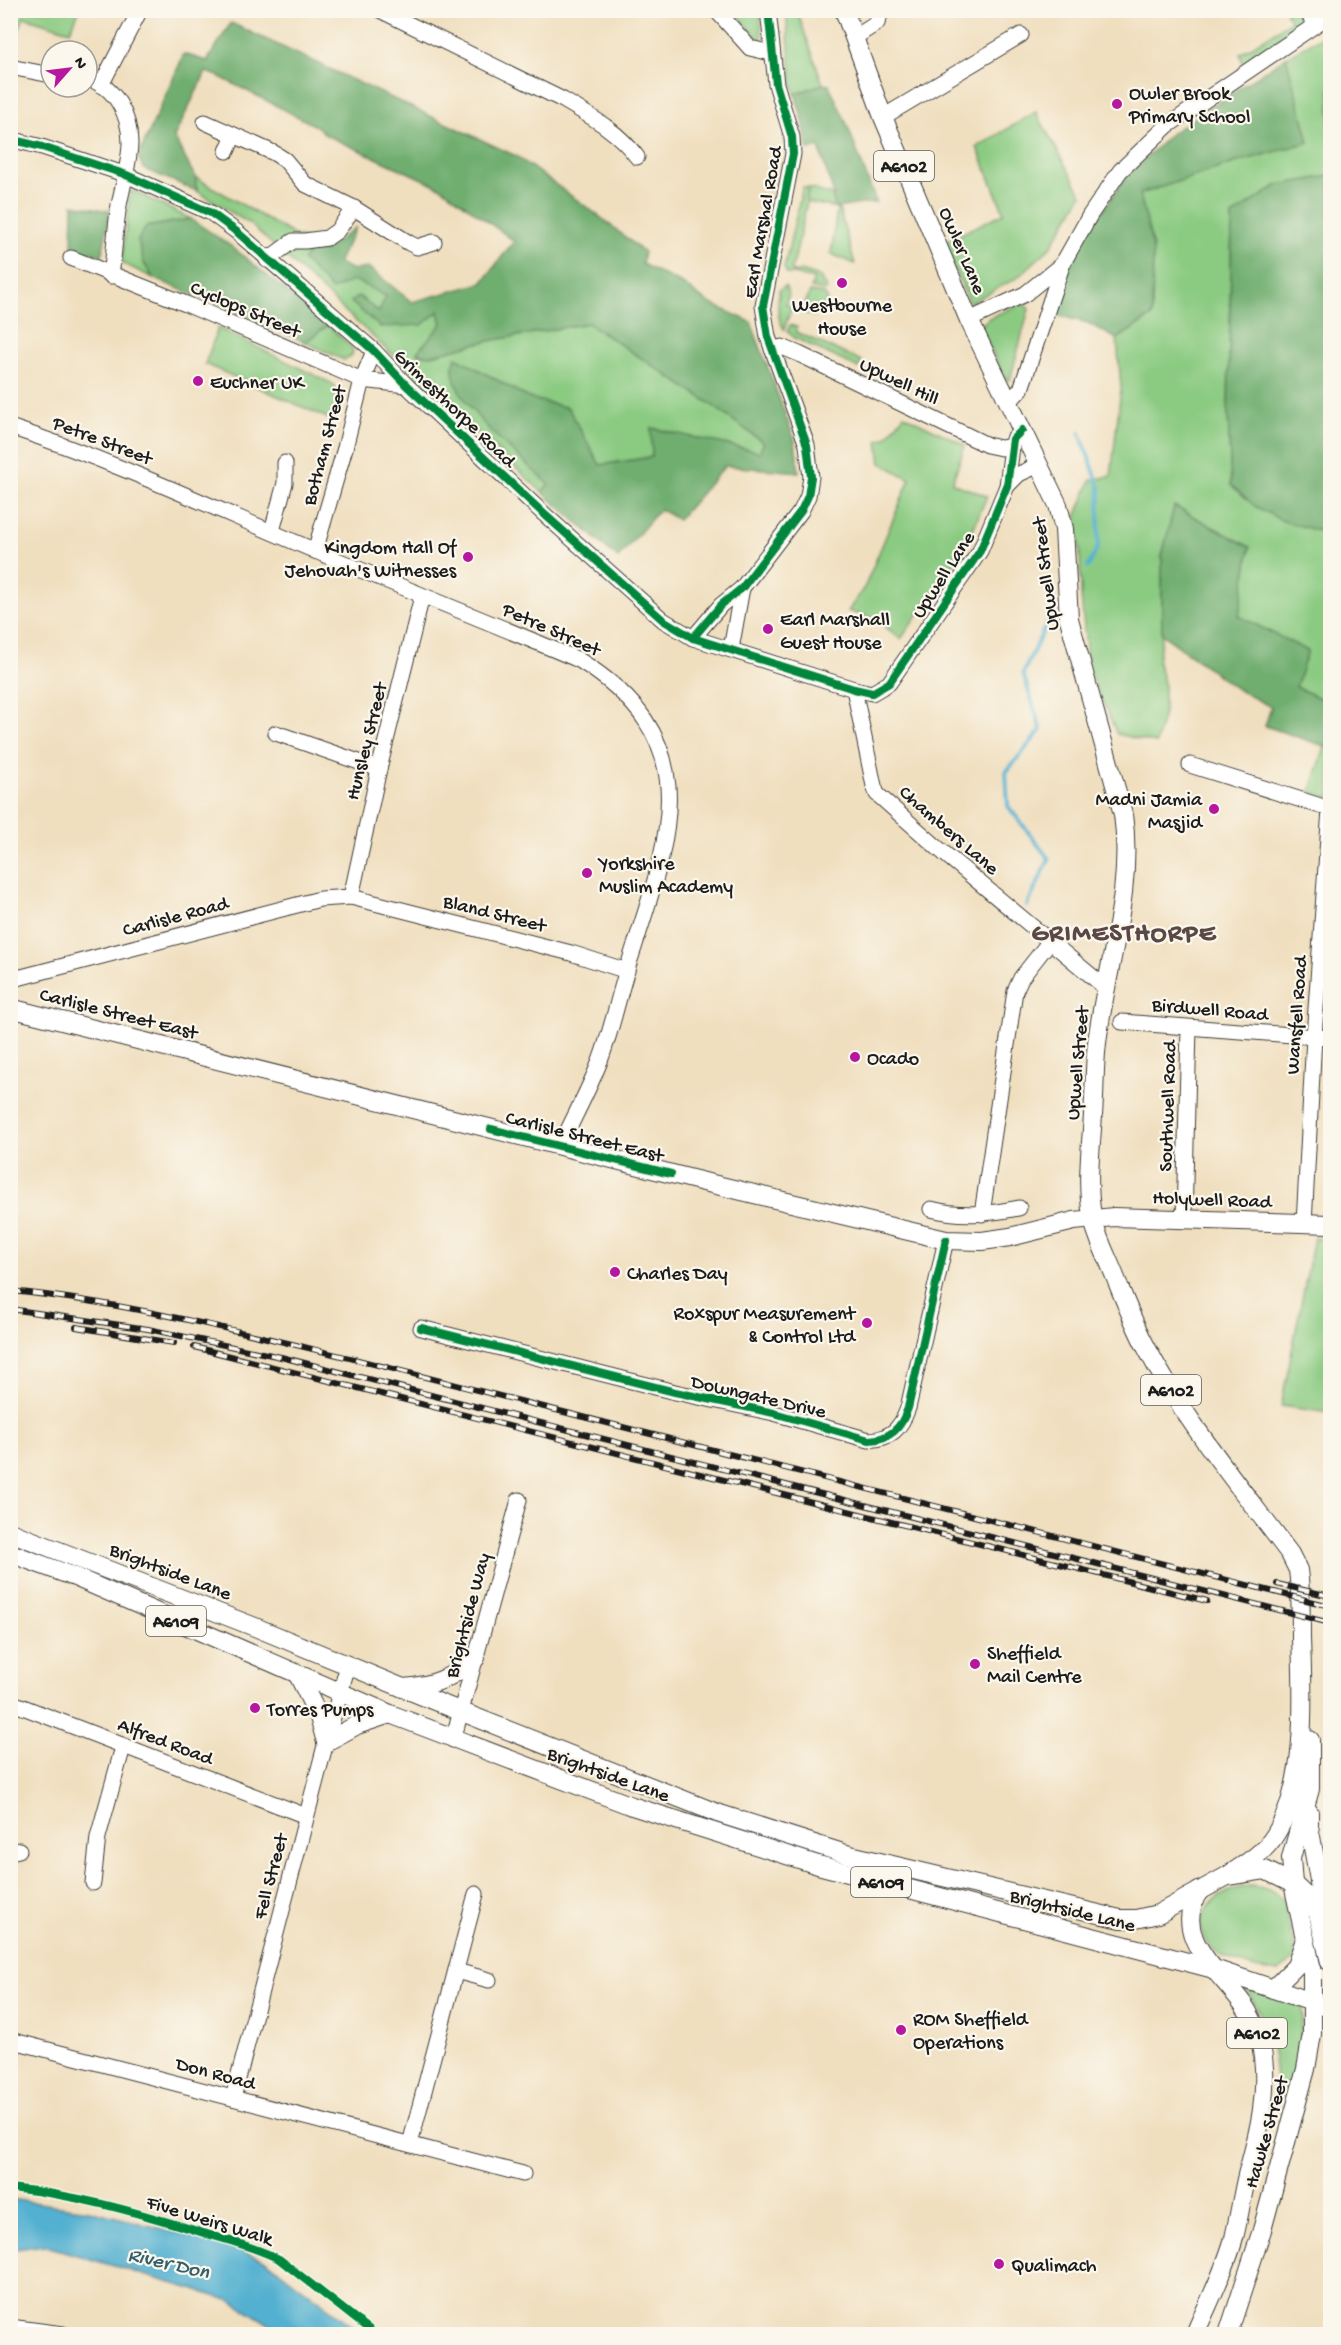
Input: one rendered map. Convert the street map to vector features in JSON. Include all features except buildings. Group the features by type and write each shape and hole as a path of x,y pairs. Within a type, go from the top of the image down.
{"main road":[{"name":"Owler Lane","path":"844,10 884,117 969,320 1008,403"},
{"name":"Upwell Street","path":"1008,403 1061,514 1065,529 1069,619 1118,790 1127,837 1121,904 1096,1051 1090,1169 1093,1218 1121,1291 1159,1369 1194,1425 1295,1563 1299,1575 1303,1690 1310,1742 1310,1789 1291,1857 1293,1884"},
{"name":"Carlisle Street East","path":"10,1008 946,1240 982,1241 1010,1237 1093,1218"},
{"name":"Holywell Road","path":"1093,1218 1330,1224"},
{"name":"Brightside Lane","path":"10,1532 717,1813 846,1854 969,1884 1039,1898 1109,1917 1130,1920 1158,1914 1199,1891"},
{"name":"Brightside Lane","path":"10,1552 75,1577 340,1694 453,1740 632,1806 745,1843 959,1904 1214,1969"},
{"path":"401,1688 437,1683 476,1658"},
{"path":"297,1675 316,1708 326,1742 357,1725 390,1714"},
{"name":"Upwell Street","path":"1227,1876 1257,1856 1273,1838 1292,1799 1297,1776 1303,1690"},
{"path":"1310,1789 1309,1826 1319,1880 1320,1920"},
{"path":"1330,1962 1320,1920 1312,1902 1293,1884 1265,1870 1227,1876 1199,1891 1192,1901 1192,1935 1201,1954 1214,1969 1330,2008"},
{"path":"1273,1989 1296,1966 1306,1937 1293,1884"},
{"name":"Hawke Street","path":"1228,2334 1259,2239 1306,2069 1312,2034 1313,2002 1312,1970 1306,1937"},
{"name":"Hawke Street","path":"1195,2334 1233,2239 1263,2111 1264,2086 1260,2043 1253,2022 1244,2006 1214,1969"}],"street":[{"path":"99,74 140,10"},
{"path":"380,10 564,100 624,141 637,157"},
{"path":"716,10 750,48 771,53"},
{"name":"Earl Marshal Road","path":"693,638 721,605 742,588 801,511 808,496 811,477 807,445 763,318 763,306 793,154 792,137 776,84 768,10"},
{"path":"854,38 877,24 882,10"},
{"path":"1306,10 1315,25"},
{"path":"1008,403 1018,395 1031,363 1063,263 1090,215 1120,171 1144,146 1190,110 1330,15"},
{"path":"884,117 1022,35"},
{"path":"10,67 39,73"},
{"path":"99,86 115,97 123,112 130,145 111,276"},
{"path":"205,122 274,153 285,160 305,184 354,208 409,243 417,247 434,242"},
{"path":"227,151 234,135"},
{"name":"Grimesthorpe Road","path":"10,139 124,174 212,213 374,351 406,385 544,514 663,620 693,638 854,689 872,693 878,691"},
{"path":"267,260 293,241 305,242 327,238 337,231 354,208"},
{"name":"Cyclops Street","path":"71,258 362,380 406,385"},
{"path":"969,320 1024,294 1063,263"},
{"path":"1024,294 1039,296 1049,305"},
{"name":"Upwell Hill","path":"772,349 782,347 799,354 987,444 1000,448 1011,446"},
{"name":"Botham Street","path":"315,551 362,380 374,351"},
{"name":"Petre Street","path":"10,427 68,446 579,660 606,677 639,709 661,753 669,802 667,830 659,872 598,1065 561,1145"},
{"name":"Upwell Lane","path":"878,691 889,683 971,566 989,533 1007,486 1011,446 1013,439 1022,430"},
{"path":"272,531 285,483 285,463"},
{"path":"1007,486 1019,474 1039,465"},
{"name":"Earl Marshal Road","path":"731,649 742,588"},
{"name":"Hunsley Street","path":"351,897 379,769 422,596"},
{"name":"Chambers Lane","path":"854,689 877,794 939,849 1106,988"},
{"path":"276,733 379,769"},
{"path":"1190,765 1330,809"},
{"name":"Wansfell Road","path":"1304,1224 1330,809"},
{"name":"Bland Street","path":"351,897 571,953 627,971"},
{"name":"Carlisle Road","path":"10,980 320,899 351,897"},
{"path":"982,1214 1015,992 1021,978 1050,941"},
{"name":"Birdwell Road","path":"1122,1022 1330,1038"},
{"name":"Southwell Road","path":"1184,1220 1189,1028"},
{"path":"931,1209 948,1214 982,1214 1019,1208"},
{"name":"Downgate Drive","path":"421,1329 675,1392 774,1413 869,1440 879,1439 888,1437 903,1423 946,1240"},
{"name":"Brightside Way","path":"453,1740 491,1595 519,1500"},
{"name":"Fell Street","path":"233,2098 306,1816 348,1665"},
{"name":"Alfred Road","path":"10,1702 306,1816"},
{"path":"93,1883 98,1838 123,1747"},
{"path":"410,2144 476,1894"},
{"path":"456,1971 489,1980"},
{"name":"Don Road","path":"10,2040 523,2174"},
{"path":"10,2327 63,2334"}],"green space":[{"path":"11,10 79,11 70,31 24,17 11,51"},
{"path":"734,11 760,11 762,41 759,40"},
{"path":"786,11 797,11 823,84 795,94 792,83"},
{"path":"1285,11 1329,11 1244,67 1240,54 1291,21"},
{"path":"231,23 516,156 644,252 642,264 684,285 707,302 751,322 795,441 799,472 725,466 678,520 660,509 618,558 542,492 549,484 477,416 457,385 453,369 456,357 529,398 568,408 600,465 652,457 651,428 759,452 764,443 708,402 588,323 478,343 428,356 417,352 442,324 439,311 422,325 380,327 351,302 358,296 379,312 386,296 354,280 332,290 303,260 310,250 324,251 356,227 338,263 353,270 369,268 412,302 482,283 514,241 442,188 326,135 318,127 218,76 206,72 174,137 195,177 197,191 144,169 138,157 184,54 207,61"},
{"path":"1330,32 1330,176 1278,185 1232,216 1228,411 1231,485 1309,527 1330,534 1330,703 1296,687 1307,651 1238,616 1162,556 1162,634 1158,663 1164,682 1164,713 1156,743 1117,734 1088,669 1076,517 1091,480 1111,476 1121,388 1117,339 1152,316 1140,194 1234,163 1309,142 1286,57"},
{"path":"1286,57 1309,142 1234,163 1140,194 1153,248 1152,316 1117,339 1088,323 1052,314 1060,283 1080,243 1126,177 1173,132"},
{"path":"823,84 829,85 846,122 876,202 836,208 819,147 808,150 795,94"},
{"path":"1036,112 1082,195 1050,248 1017,278 970,303 942,243 1004,213 977,147"},
{"path":"1330,176 1330,534 1283,521 1256,507 1231,485 1228,411 1232,216 1278,185"},
{"path":"195,177 294,235 330,247 324,251 354,280 387,296 379,313 359,296 380,327 439,310 442,324 417,353 428,356 478,343 588,323 708,402 764,443 759,452 652,428 652,457 600,465 568,408 529,398 456,358 487,427 550,484 542,492 250,224 197,191"},
{"path":"803,187 808,188 806,201 809,188 832,195 836,208 807,202 791,268 794,273 801,271 821,277 827,288 825,291 811,288 814,279 787,274 784,268"},
{"path":"130,191 191,219 146,227 144,263 153,278 122,263"},
{"path":"73,204 110,211 102,256 72,248"},
{"path":"837,209 839,209 855,264 831,254"},
{"path":"191,219 231,246 328,325 305,342 153,278 144,263 138,240 146,227"},
{"path":"785,286 789,294 786,304 792,307 784,329 778,305 779,290"},
{"path":"810,292 824,294 827,298 825,309 818,309 813,316 801,311"},
{"path":"1023,303 1029,309 1010,380 1005,379 980,326 989,318"},
{"path":"328,325 352,348 351,357 344,360 305,342"},
{"path":"790,325 797,327 796,332 862,361 858,368 795,338 787,331"},
{"path":"218,328 333,384 339,393 334,421 205,364"},
{"path":"904,415 965,445 952,483 987,496 966,546 901,639 875,619 848,611 865,586 910,479 881,463 878,441 887,437"},
{"path":"1174,506 1250,547 1239,616 1308,651 1296,687 1330,703 1330,748 1265,726 1271,707 1237,689 1162,634 1162,556"},
{"path":"1325,747 1330,748 1330,798 1310,792"},
{"path":"1314,1238 1330,1239 1330,1413 1281,1406"},
{"path":"1250,1886 1269,1890 1278,1895 1284,1903 1296,1957 1278,1973 1225,1957 1212,1949 1204,1938 1201,1927 1208,1907 1227,1892"},
{"path":"1244,1988 1303,2007 1298,2059 1285,2096 1276,2095 1273,2052 1265,2025"}],"water":[{"name":"River Don","path":"10,2199 89,2210 225,2245 267,2261 363,2334 285,2334 232,2301 43,2245 11,2250"}],"waterway":[{"path":"1080,433 1100,488 1098,547 1088,567"},
{"path":"1027,906 1049,859 1008,806 1006,772 1041,730 1023,673 1045,627 1056,610"}],"railway":[{"path":"10,1291 140,1310 354,1359 1330,1606"},
{"path":"10,1309 148,1329 281,1357 1330,1623"},
{"path":"76,1327 174,1343"},
{"path":"194,1347 1207,1601"},
{"path":"1277,1584 1330,1596"}],"cycle path":[{"path":"693,638 721,605 742,588 801,511 808,496 811,477 807,445 768,337 763,306 793,154 792,137 776,84 768,10"},
{"path":"10,139 124,174 211,213 237,232 374,351 406,385 544,514 663,620 693,638 854,689 872,693 889,683 980,551 1007,486 1013,439 1022,430"},
{"path":"491,1129 671,1174"},
{"path":"421,1328 675,1392 774,1413 869,1440 877,1439 894,1431 908,1408 946,1240"},
{"name":"Five Weirs Walk","path":"10,2188 56,2194 124,2210 236,2242 268,2254 279,2259 375,2334"}],"place":[{"name":"Owler Brook Primary School","path":"1117,104"},
{"name":"Westbourne House","path":"842,283"},
{"name":"Euchner UK","path":"198,381"},
{"name":"Kingdom Hall Of Jehovah's Witnesses","path":"468,557"},
{"name":"Earl Marshall Guest House","path":"768,629"},
{"name":"Madni Jamia Masjid","path":"1214,809"},
{"name":"Yorkshire Muslim Academy","path":"587,873"},
{"name":"Ocado","path":"855,1057"},
{"name":"Charles Day","path":"615,1272"},
{"name":"Roxspur Measurement & Control Ltd","path":"867,1323"},
{"name":"Sheffield Mail Centre","path":"975,1664"},
{"name":"Torres Pumps","path":"255,1708"},
{"name":"ROM Sheffield Operations","path":"901,2030"},
{"name":"Qualimach","path":"999,2264"}],"district":[{"name":"GRIMESTHORPE","path":"1124,931"}]}
